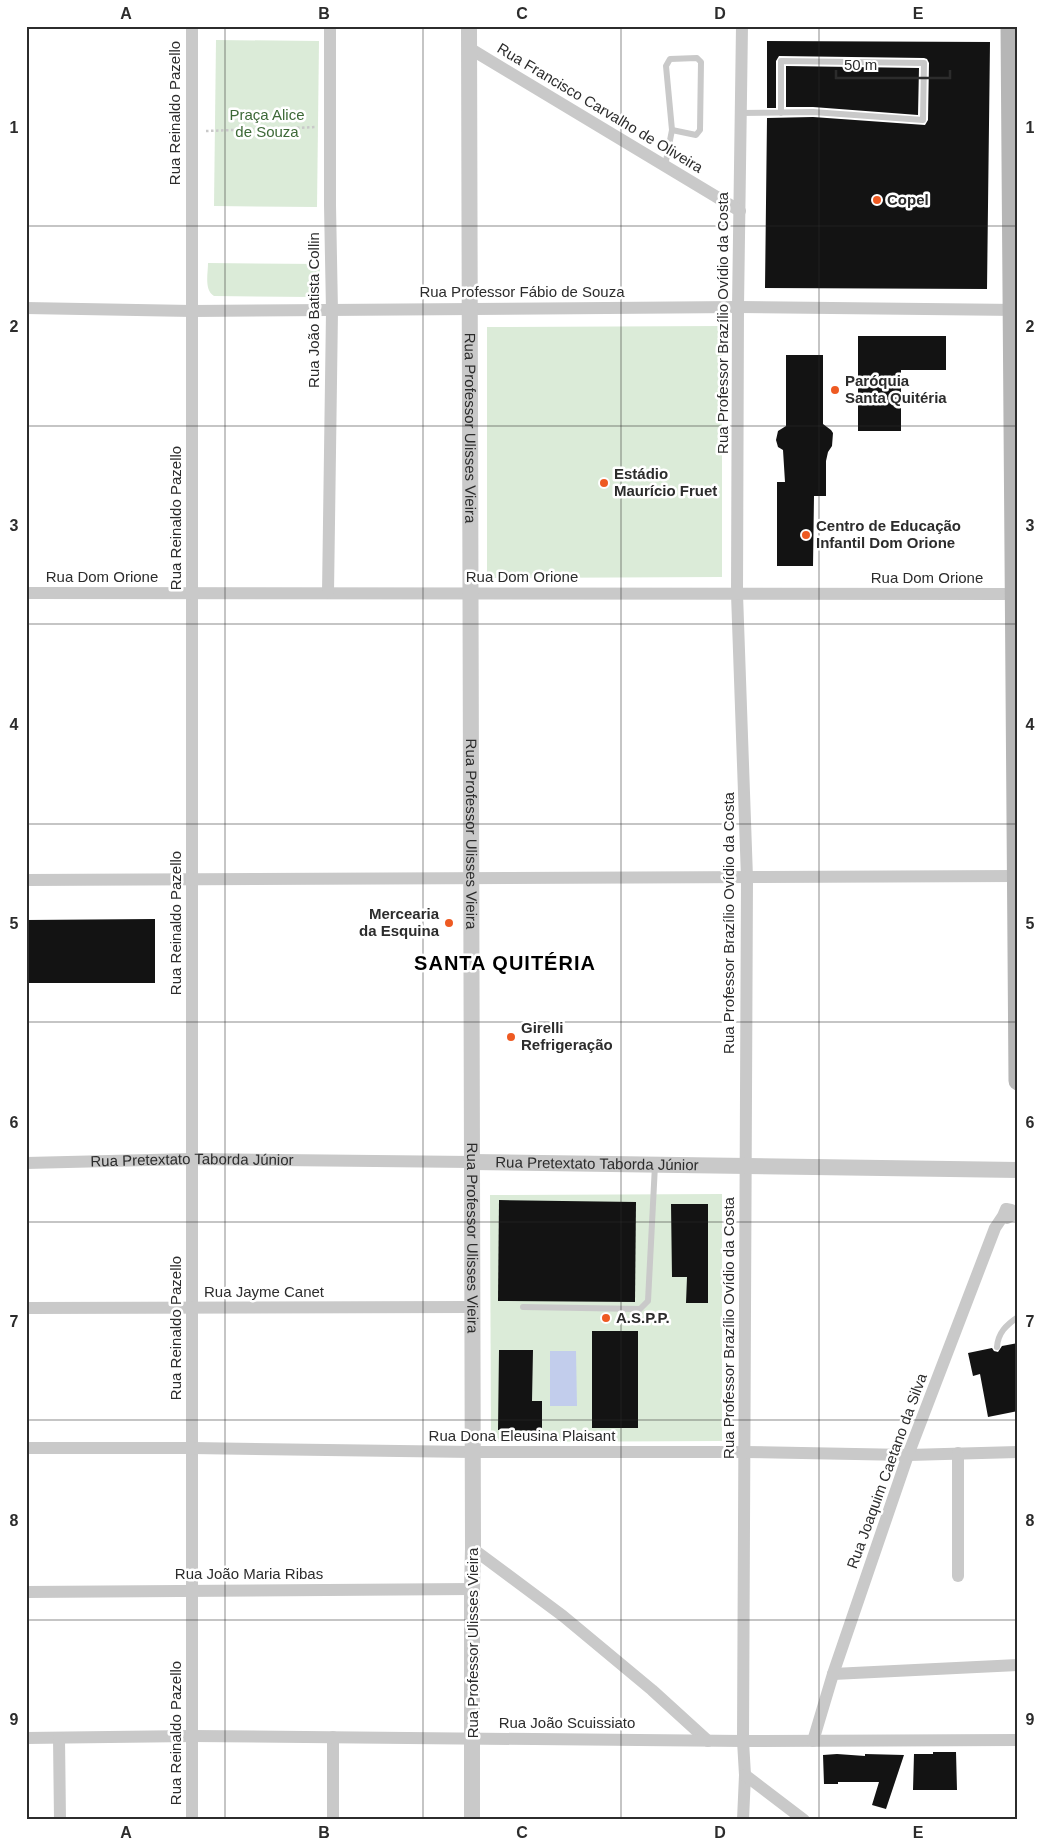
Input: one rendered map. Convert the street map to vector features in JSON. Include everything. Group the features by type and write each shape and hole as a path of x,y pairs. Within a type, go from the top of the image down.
{"main road":[{"path":"1010,26 1015,310 1018,1081"}],"street":[{"name":"Rua Reinaldo Pazello","path":"192,26 192,1820"},
{"name":"Rua João Batista Collin","path":"328,593 332,311 330,26"},
{"name":"Rua Professor Ulisses Vieira","path":"469,26 472,1820"},
{"name":"Rua Professor Brazílio Ovídio da Costa","path":"742,26 738,307 737,594 747,878 743,1741 745,1775 743,1820"},
{"name":"Rua Francisco Carvalho de Oliveira","path":"469,48 740,212"},
{"name":"Rua Professor Fábio de Souza","path":"26,308 192,311 738,307 1015,310"},
{"name":"Rua Dom Orione","path":"26,593 1016,594"},
{"path":"26,880 1017,876"},
{"name":"Rua Pretextato Taborda Júnior","path":"26,1163 192,1158 1018,1170"},
{"name":"Rua Joaquim Caetano da Silva","path":"813,1741 833,1674 908,1455 995,1228 1003,1216"},
{"name":"Rua Jayme Canet","path":"26,1308 472,1307"},
{"name":"Rua Dona Eleusina Plaisant","path":"26,1448 472,1452 744,1452 908,1455 1018,1452"},
{"path":"958,1453 958,1576"},
{"path":"473,1549 563,1616 652,1690 708,1740"},
{"name":"Rua João Maria Ribas","path":"26,1592 472,1589"},
{"path":"833,1674 1018,1666"},
{"name":"Rua João Scuissiato","path":"26,1738 192,1736 743,1741 1018,1740"},
{"path":"333,1737 333,1820"},
{"path":"59,1738 60,1820"},
{"path":"745,1775 804,1820"}],"lane":[{"path":"665,166 672,130 666,66 670,59 697,58 701,62 700,130 696,135 672,130"},
{"path":"741,113 782,113 813,112 923,120 924,63 781,61 782,113"},
{"path":"523,1307 640,1309 648,1301 655,1164"},
{"path":"997,1347 997,1339 1006,1325 1018,1318"}],"path":[{"path":"272,129 330,127"},
{"path":"192,131 260,129"}],"green space":[{"name":"Praça Alice de Souza","path":"216,40 319,41 317,207 214,206"},
{"path":"208,263 320,264 319,287 315,295 311,297 214,296 208,286"},
{"name":"Estádio Maurício Fruet","path":"722,326 722,577 487,578 487,327"},
{"name":"A.S.P.P.","path":"722,1194 722,1441 491,1442 490,1195"}],"water":[{"path":"550,1351 576,1351 577,1406 550,1406"}],"building":[{"name":"Copel","path":"767,41 990,42 987,289 765,288 767,118 813,117 925,125 928,120 929,63 924,58 779,56 776,61 776,108 767,108"},
{"path":"786,66 919,68 918,115 813,107 786,107"},
{"path":"858,336 946,336 946,370 901,370 901,431 858,431"},
{"path":"786,355 823,355 823,424 833,433 832,446 826,461 826,496 814,496 813,566 777,566 777,482 785,482 783,450 778,447 776,440 778,431 786,426"},
{"path":"155,919 155,983 26,983 26,920"},
{"path":"499,1200 636,1202 635,1302 498,1301"},
{"path":"671,1204 708,1204 708,1303 686,1303 687,1277 672,1277"},
{"path":"592,1331 638,1331 638,1428 592,1428"},
{"path":"1018,1343 1018,1411 988,1417 980,1374 973,1376 968,1353 992,1348 998,1352 1002,1346"},
{"path":"499,1350 533,1350 532,1401 542,1401 542,1431 498,1430"},
{"path":"933,1752 956,1752 957,1790 913,1790 914,1754 933,1754"},
{"path":"865,1754 904,1755 886,1809 872,1805 879,1782 824,1784 823,1755 865,1756"}],"place":[{"name":"Copel","path":"877,200"},
{"name":"Paróquia Santa Quitéria","path":"835,390"},
{"name":"Estádio Maurício Fruet","path":"604,483"},
{"name":"Centro de Educação Infantil Dom Orione","path":"806,535"},
{"name":"Mercearia da Esquina","path":"449,923"},
{"name":"Girelli Refrigeração","path":"511,1037"},
{"name":"A.S.P.P.","path":"606,1318"}],"district":[{"name":"SANTA QUITÉRIA","path":"505,963"}]}
